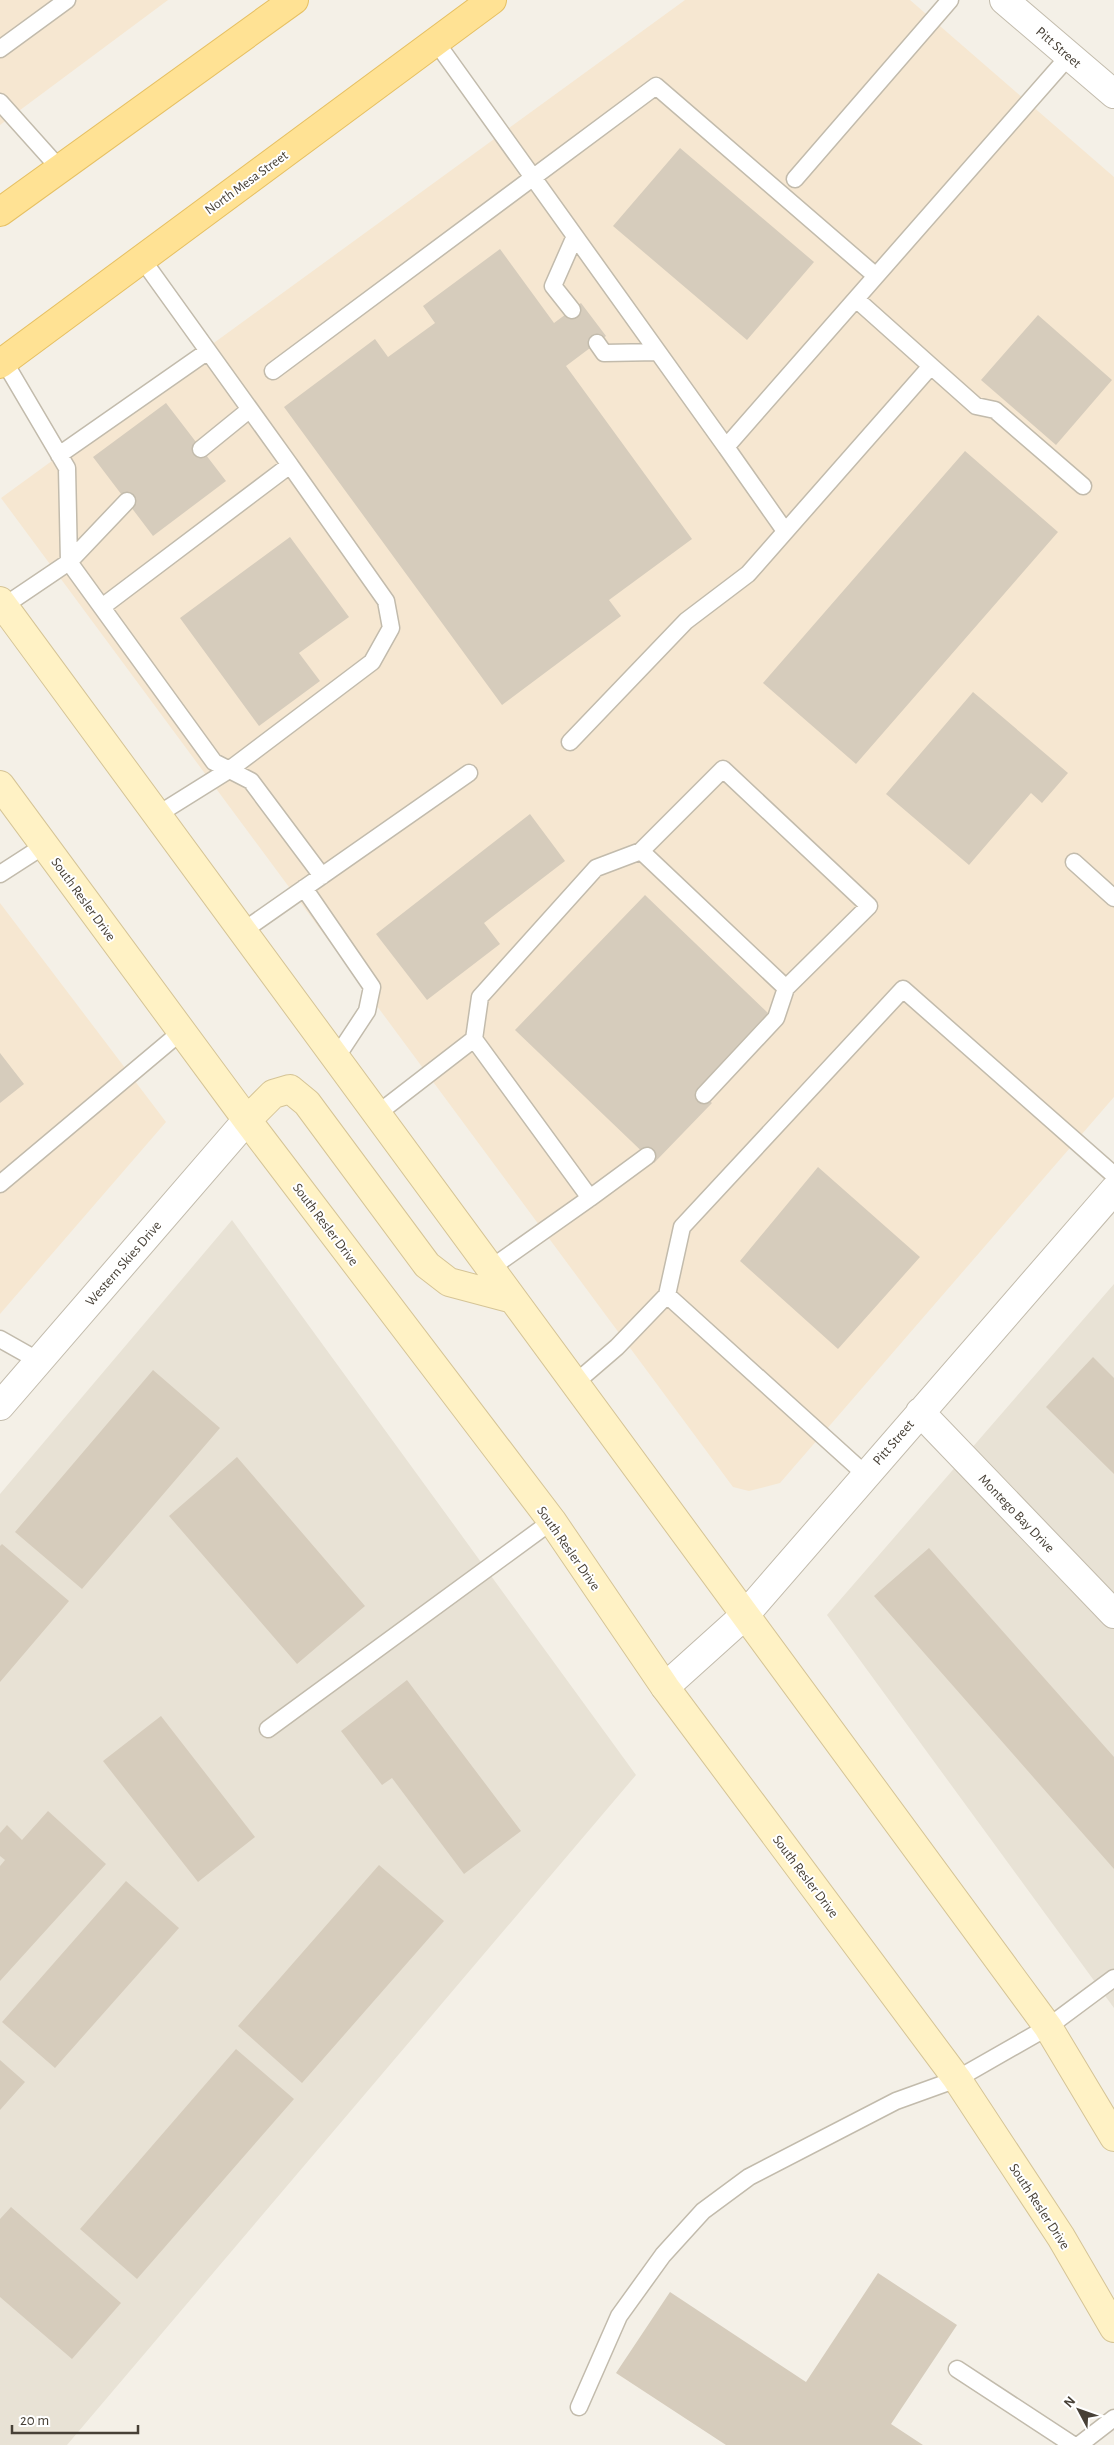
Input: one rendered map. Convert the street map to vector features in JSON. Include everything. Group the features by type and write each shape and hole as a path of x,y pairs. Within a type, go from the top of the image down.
{"main road":[{"path":"0,212 294,0"},
{"name":"North Mesa Street","path":"2,362 492,0"},
{"path":"2,603 1048,2027 1114,2137"},
{"name":"South Resler Drive","path":"0,784 247,1120 552,1521 665,1687 957,2080 1062,2237 1114,2328"},
{"path":"247,1120 272,1094 290,1089 307,1103 427,1265 449,1282 513,1299"}],"street":[{"name":"Pitt Street","path":"1004,0 1114,94"},
{"name":"Western Skies Drive","path":"0,1406 247,1120"},
{"name":"Pitt Street","path":"665,1687 745,1615 865,1474 1114,1190"},
{"name":"Montego Bay Drive","path":"920,1412 1114,1614"}],"lane":[{"path":"0,49 67,0"},
{"path":"795,179 950,0"},
{"path":"436,42 786,531"},
{"path":"726,447 1070,56"},
{"path":"273,371 656,86 876,276"},
{"path":"0,102 60,169"},
{"path":"572,310 553,286 575,236"},
{"path":"142,259 386,601 390,628 372,662 228,770 158,815"},
{"path":"856,299 976,406 995,410 1083,486"},
{"path":"597,343 604,352 658,352"},
{"path":"59,455 208,351"},
{"path":"2,362 66,468 69,562 214,762 251,781 322,876"},
{"path":"570,742 686,621 748,574 931,366"},
{"path":"201,449 249,410"},
{"path":"102,607 290,465"},
{"path":"2,603 69,562 127,501"},
{"path":"377,1114 474,1039 480,998 596,868 641,851 723,769 869,906 786,988 776,1018 704,1095"},
{"path":"243,931 469,773"},
{"path":"0,874 45,845"},
{"path":"641,851 786,988"},
{"path":"1074,862 1114,898"},
{"path":"304,888 372,986 367,1011 336,1058"},
{"path":"574,1384 617,1347 667,1294 682,1227 902,988 1114,1175"},
{"path":"0,1184 182,1031"},
{"path":"474,1039 590,1198"},
{"path":"491,1268 647,1156"},
{"path":"667,1294 865,1474"},
{"path":"0,1339 39,1361"},
{"path":"268,1729 552,1521"},
{"path":"579,2407 619,2316 663,2255 704,2211 757,2172 896,2101 957,2080 1048,2027 1114,1978"},
{"path":"957,2369 1073,2445"},
{"path":"1079,2445 1114,2418"}],"shaded area":[{"path":"0,0 168,0 0,125"},
{"path":"685,0 910,0 1114,177 1114,1097 780,1483 749,1491 733,1487 1,498"},
{"path":"0,903 166,1122 0,1314"},
{"path":"232,1220 636,1775 67,2445 0,2445 0,1494"},
{"path":"1114,1284 1114,2008 827,1615"}],"building":[{"path":"680,148 814,262 747,340 613,226"},
{"path":"500,249 554,323 581,303 606,336 566,366 692,539 609,600 621,616 502,705 284,407 375,339 388,357 435,323 423,306"},
{"path":"1038,315 1112,380 1056,445 981,380"},
{"path":"166,403 226,481 153,536 93,457"},
{"path":"965,451 1058,532 856,764 763,683"},
{"path":"290,537 349,617 299,653 320,681 259,726 180,618"},
{"path":"973,692 1068,773 1042,803 1031,793 969,865 886,794"},
{"path":"530,814 565,861 484,923 500,944 427,1000 376,934"},
{"path":"645,895 770,1015 698,1090 712,1103 654,1163 515,1030"},
{"path":"0,1053 24,1084 0,1103"},
{"path":"818,1167 920,1257 838,1349 740,1261"},
{"path":"1093,1357 1114,1378 1114,1474 1046,1407"},
{"path":"153,1370 220,1428 82,1589 15,1532"},
{"path":"237,1457 365,1606 297,1664 169,1516"},
{"path":"2,1544 69,1601 0,1682 0,1546"},
{"path":"929,1548 1114,1757 1114,1869 874,1596"},
{"path":"407,1680 521,1831 464,1874 392,1778 382,1785 341,1731"},
{"path":"161,1716 255,1837 198,1882 103,1761"},
{"path":"48,1811 106,1864 0,1981 0,1866 5,1860 0,1856 0,1833 7,1825 22,1840"},
{"path":"379,1865 444,1921 302,2083 238,2026"},
{"path":"126,1881 179,1928 55,2068 2,2022"},
{"path":"236,2049 294,2099 137,2279 80,2229"},
{"path":"0,2060 25,2082 0,2110"},
{"path":"11,2207 121,2303 72,2359 0,2297 0,2219"},
{"path":"878,2273 957,2325 891,2424 923,2445 726,2445 616,2373 670,2292 806,2382"}]}
